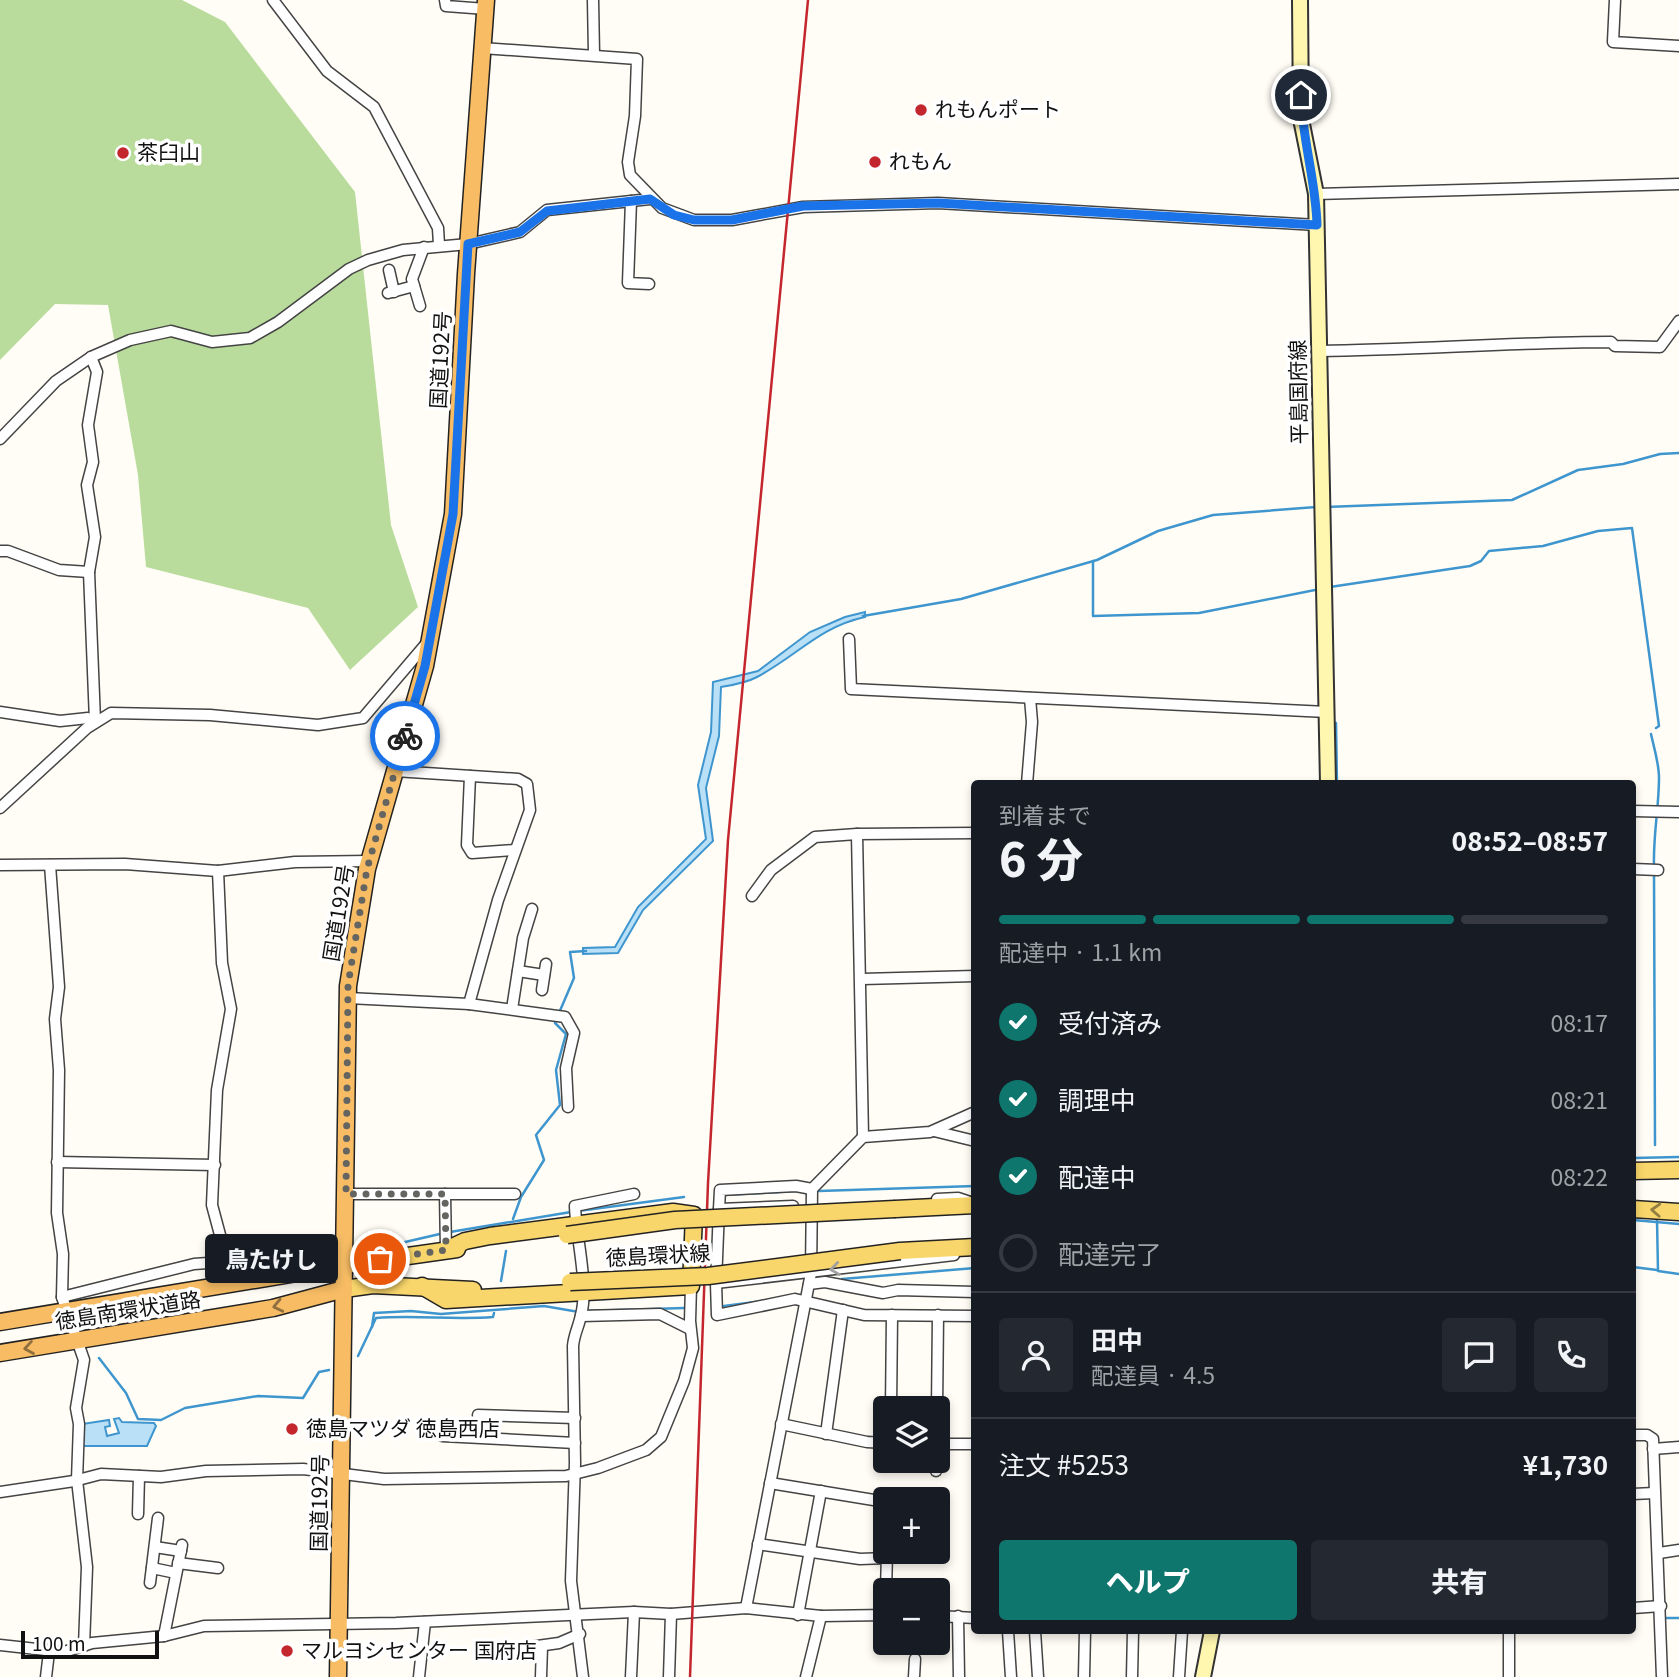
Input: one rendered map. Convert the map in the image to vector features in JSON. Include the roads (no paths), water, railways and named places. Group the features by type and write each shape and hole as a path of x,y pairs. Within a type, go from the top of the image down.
{"highway":[{"name":"国道192号","path":"338,1677 348,998 369,861 430,638 453,514 468,244 486,4"},
{"name":"徳島南環状道路","path":"0,1322 64,1304 221,1285 345,1265"},
{"name":"徳島南環状道路","path":"0,1353 274,1308 344,1289"}],"main road":[{"name":"平島国府線","path":"1300,0 1301,119 1316,194 1328,780"},
{"path":"1636,1171 1679,1170"},
{"name":"徳島環状線","path":"345,1265 446,1238 573,1220 675,1220 971,1204"},
{"path":"1636,1209 1679,1212"},
{"path":"573,1220 673,1212 694,1215 691,1286 576,1286"},
{"name":"徳島環状線","path":"344,1289 373,1285 479,1290 576,1286 708,1276 900,1251 971,1248"},
{"path":"1203,1677 1211,1634"}],"street":[{"path":"273,0 327,71 374,107 438,228 439,245"},
{"path":"445,0 446,6 486,4"},
{"path":"593,0 594,54"},
{"path":"1615,0 1613,42 1626,45 1679,46"},
{"path":"482,48 637,59 628,162 630,175 650,199 674,215 694,220 732,220 803,206 938,203 1317,225"},
{"path":"1316,194 1679,184"},
{"path":"0,439 39,395 91,357 130,340 171,331 212,342 250,338 278,322 349,269 369,260 424,247 468,244 520,232 547,211 650,199"},
{"path":"631,201 628,283 649,284"},
{"path":"421,306 412,279 424,247"},
{"path":"389,270 391,292 414,286"},
{"path":"1320,351 1426,350 1558,342 1611,342 1615,346 1660,348 1679,321"},
{"path":"91,357 97,372 88,425 93,462 87,485 95,537 89,572 95,721"},
{"path":"0,551 8,551 59,570 89,572"},
{"path":"0,808 95,721 111,713 210,715 318,725 363,718 430,638"},
{"path":"849,639 851,689 1327,712"},
{"path":"1027,780 1032,722 1030,698"},
{"path":"0,712 60,720 88,718 95,721"},
{"path":"395,771 518,779 527,783 530,810 515,850 469,1004"},
{"path":"470,776 467,845 472,853 515,850"},
{"path":"1636,811 1679,812"},
{"path":"752,896 771,870 815,837 971,833"},
{"path":"857,834 862,979 858,983 863,1137"},
{"path":"0,864 125,864 218,871 295,862 369,861"},
{"path":"50,865 60,987 55,1019 60,1070 57,1162 64,1304 84,1360 76,1408 79,1424 77,1480 87,1567 84,1646"},
{"path":"1636,869 1655,870"},
{"path":"218,871 222,963 231,1009 217,1090 212,1205 223,1246 221,1285"},
{"path":"512,1009 523,937 533,909"},
{"path":"518,971 545,970 542,990"},
{"path":"862,979 971,976"},
{"path":"348,998 469,1004 559,1015 574,1033 566,1068 568,1107"},
{"path":"934,1131 971,1114"},
{"path":"746,1608 810,1278 812,1189 863,1137 934,1131 971,1140"},
{"path":"57,1162 215,1165"},
{"path":"812,1189 796,1186 720,1190 717,1315 776,1305 786,1299 864,1315 971,1316"},
{"path":"346,1194 515,1194"},
{"path":"445,1194 446,1238"},
{"path":"583,1677 578,1616 571,1581 575,1443 573,1346 575,1327 582,1313 576,1286 573,1220 575,1206 634,1194"},
{"path":"719,1209 957,1198 971,1203"},
{"path":"716,1283 810,1278 933,1258 971,1249"},
{"path":"64,1304 194,1264 222,1262"},
{"path":"810,1278 883,1293 898,1290 971,1292"},
{"path":"0,1492 101,1474 139,1476 303,1469 384,1479 574,1474 624,1460 646,1450 661,1437 688,1370 694,1348 690,1329 691,1286"},
{"path":"826,1434 843,1310"},
{"path":"582,1313 660,1314 690,1329"},
{"path":"891,1396 892,1315"},
{"path":"937,1396 938,1315"},
{"path":"478,1415 575,1419"},
{"path":"492,1416 492,1438"},
{"path":"781,1424 873,1441"},
{"path":"1636,1435 1647,1435 1653,1439 1662,1677"},
{"path":"442,1436 575,1443"},
{"path":"950,1444 971,1444"},
{"path":"1653,1450 1679,1447"},
{"path":"138,1514 139,1476"},
{"path":"770,1483 873,1500"},
{"path":"798,1615 821,1491"},
{"path":"1636,1494 1654,1493"},
{"path":"150,1583 158,1518"},
{"path":"758,1544 860,1559 873,1557"},
{"path":"155,1547 181,1548 164,1636"},
{"path":"1659,1553 1679,1550"},
{"path":"152,1568 218,1568"},
{"path":"1636,1608 1661,1605"},
{"path":"0,1645 64,1652 84,1646 164,1636 204,1626 425,1622 634,1612 671,1614 746,1608 798,1615 873,1615"},
{"path":"631,1677 634,1612"},
{"path":"669,1677 671,1614"},
{"path":"806,1677 821,1616"},
{"path":"950,1616 971,1618"},
{"path":"958,1616 958,1677"},
{"path":"419,1677 425,1622"},
{"path":"523,1648 542,1646 580,1634"},
{"path":"1007,1634 1011,1677"},
{"path":"1035,1634 1038,1677"},
{"path":"1084,1677 1086,1634"},
{"path":"1132,1677 1133,1634"},
{"path":"1179,1677 1182,1634"},
{"path":"1509,1634 1509,1677"},
{"path":"541,1677 542,1646"},
{"path":"46,1677 49,1652"},
{"path":"914,1677 915,1659"}],"water":[{"path":"865,612 865,617 821,635 757,677 721,687 719,736 706,788 713,841 643,910 618,953 583,954 583,948 615,947 638,907 706,839 698,785 711,732 713,682 758,671 810,632 845,617"},
{"path":"119,1418 122,1422 154,1423 156,1426 147,1446 83,1446 82,1424 109,1420 110,1426 105,1427 107,1436 119,1433 114,1419"}],"waterway":[{"path":"1326,507 1512,500 1578,470 1623,464 1660,454 1679,453"},
{"path":"863,616 961,599 1097,560 1158,531 1213,515 1316,507"},
{"path":"1330,587 1470,566 1481,561 1489,551 1543,546 1598,531 1632,528 1659,726 1656,728"},
{"path":"1093,561 1093,616 1199,613 1320,589"},
{"path":"1317,589 1318,645"},
{"path":"1336,723 1337,780"},
{"path":"1651,734 1659,778 1654,866"},
{"path":"1654,872 1655,1145"},
{"path":"559,1013 574,978 570,952 586,951"},
{"path":"513,1219 521,1197 544,1160 536,1135 560,1105 556,1070 566,1034 555,1023 556,1019"},
{"path":"1636,1158 1679,1157"},
{"path":"819,1191 971,1186"},
{"path":"724,1195 796,1191"},
{"path":"578,1211 684,1197"},
{"path":"450,1232 571,1212"},
{"path":"1636,1220 1679,1224"},
{"path":"1657,1220 1658,1271 1679,1274"},
{"path":"375,1249 444,1233"},
{"path":"501,1281 506,1251"},
{"path":"1636,1267 1657,1270"},
{"path":"842,1279 971,1268"},
{"path":"724,1306 769,1300"},
{"path":"372,1327 374,1313 411,1311 441,1314 544,1306 579,1312"},
{"path":"586,1311 684,1308"},
{"path":"358,1356 376,1318 478,1318 493,1317 494,1313"},
{"path":"99,1358 126,1393 138,1419 161,1420 185,1408 258,1396 303,1398 319,1372 329,1370"},
{"path":"1665,1618 1679,1618"}],"railway":[{"path":"690,1677 708,1183 728,840 808,0"}],"place":[{"name":"れもんポート","path":"921,110"},
{"name":"茶臼山","path":"123,153"},
{"name":"れもん","path":"875,162"},
{"name":"鳥たけし","path":"380,1259"},
{"name":"徳島マツダ 徳島西店","path":"292,1429"},
{"name":"マルヨシセンター 国府店","path":"287,1651"}]}
